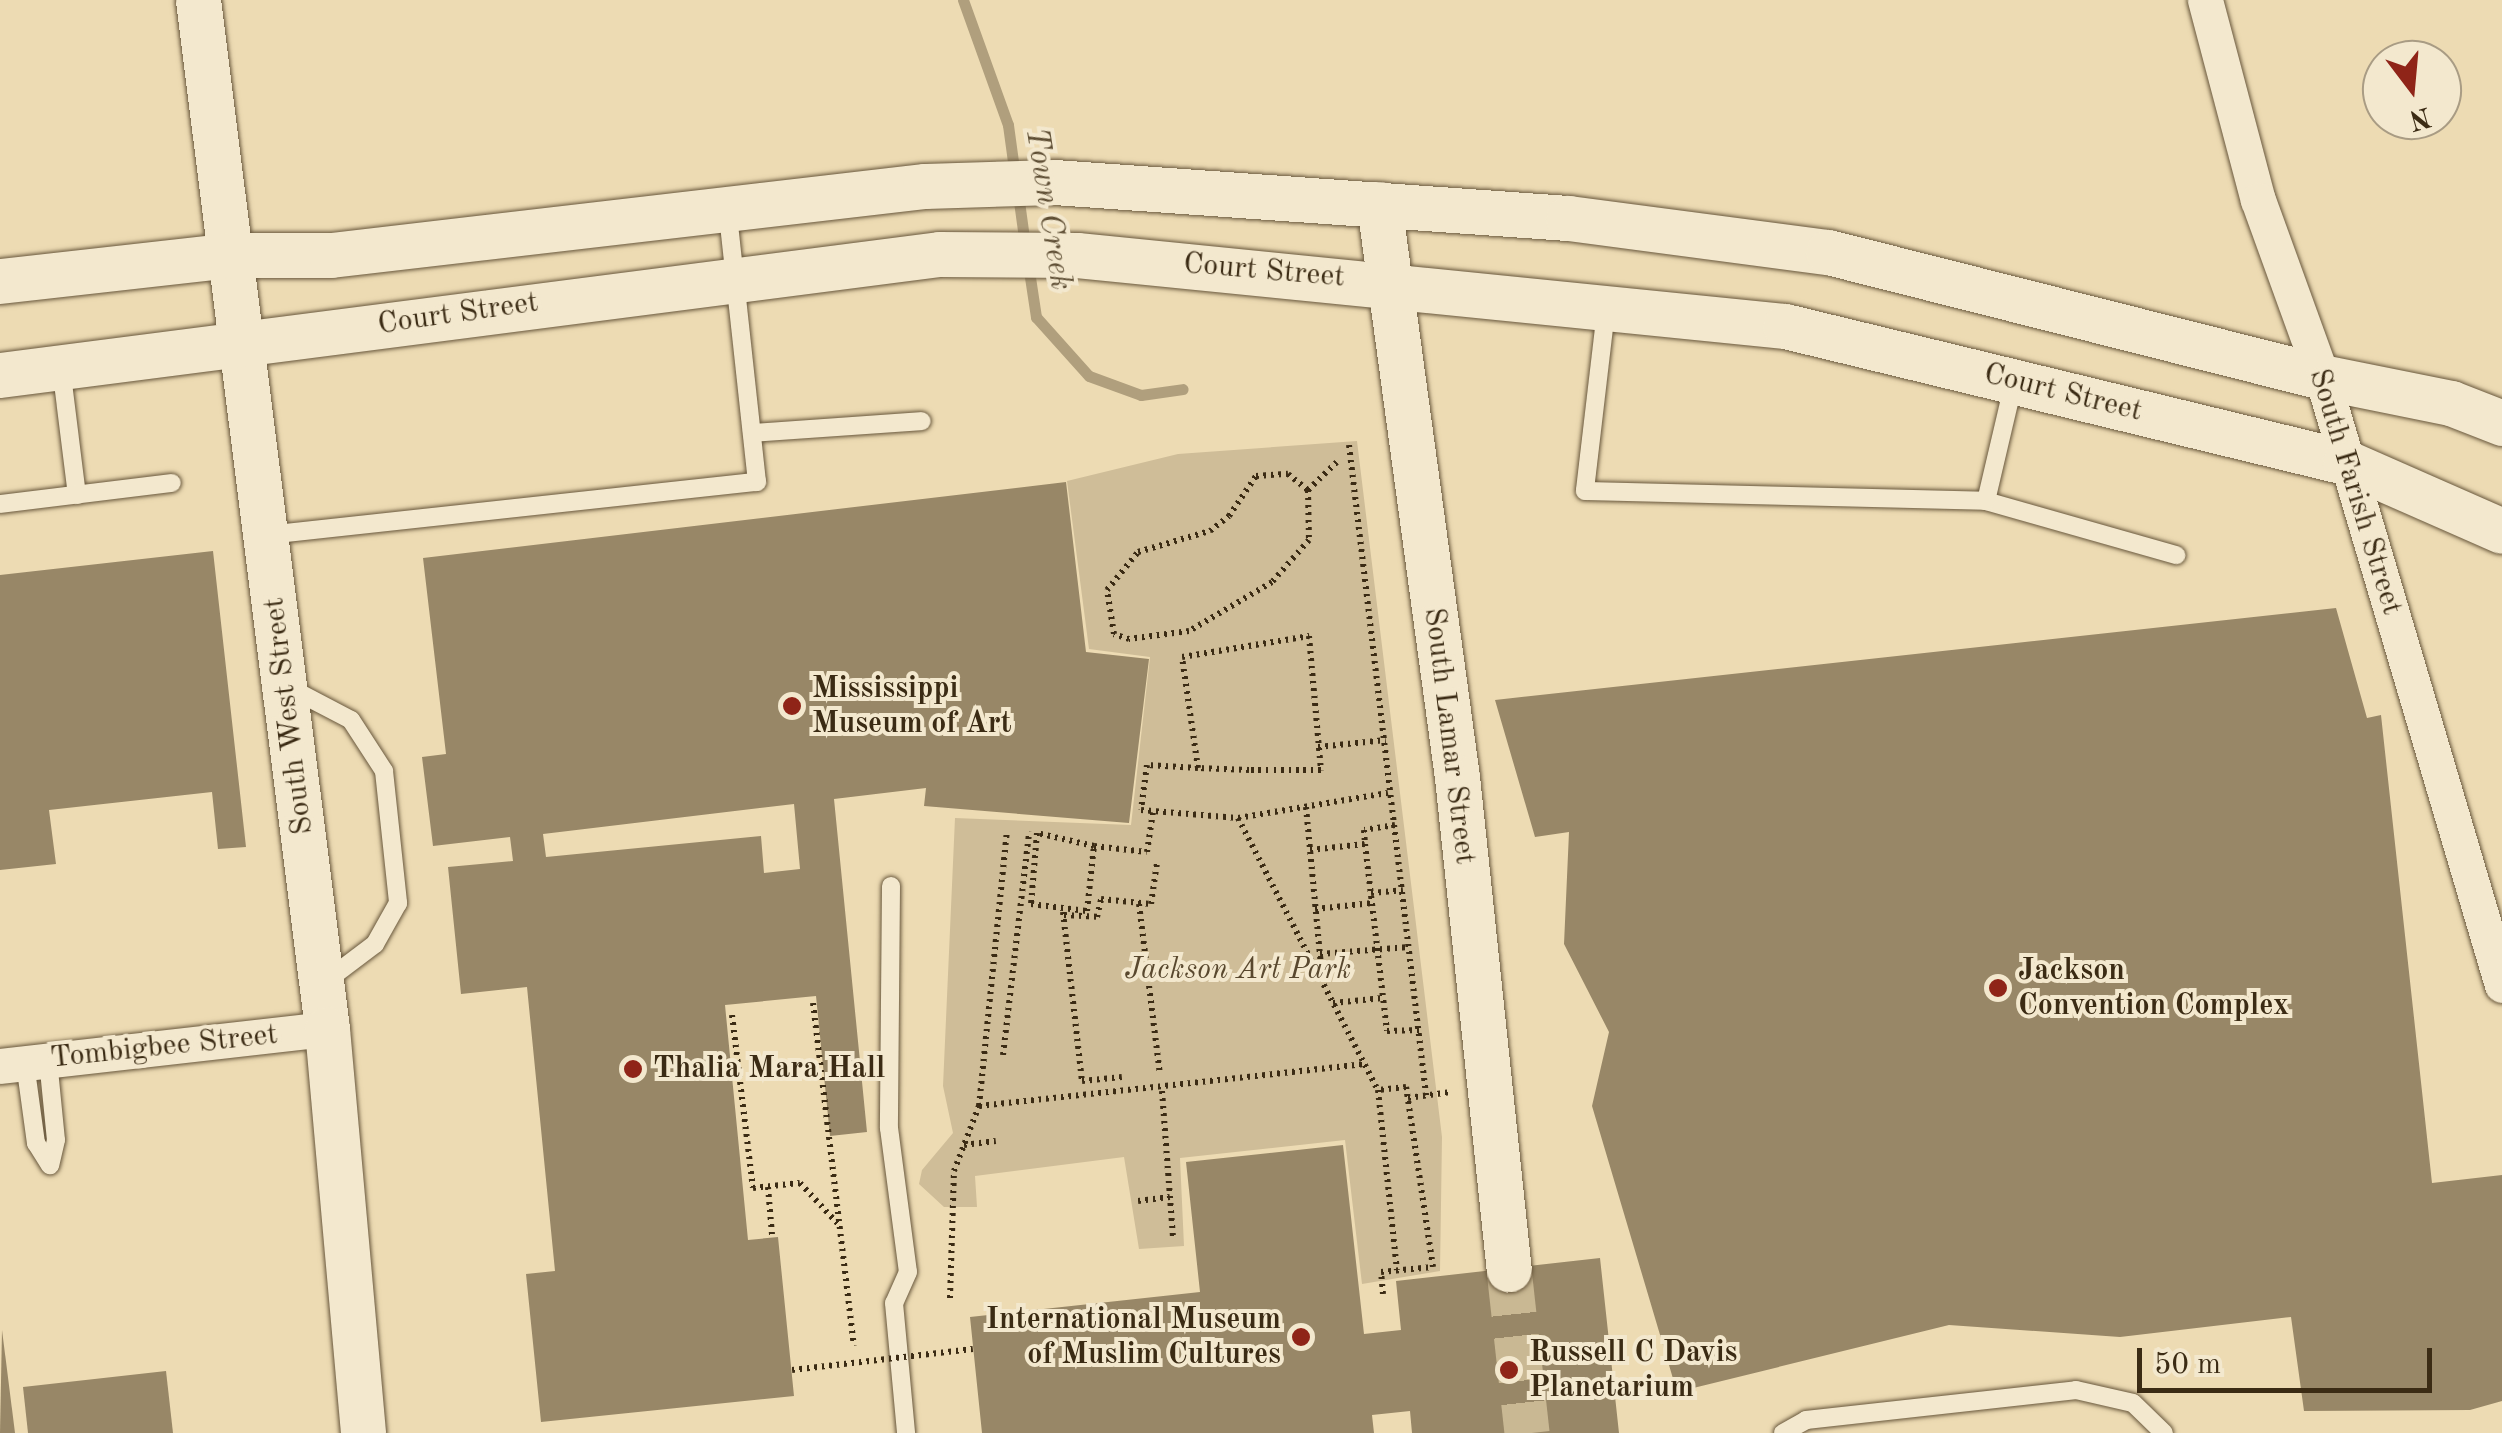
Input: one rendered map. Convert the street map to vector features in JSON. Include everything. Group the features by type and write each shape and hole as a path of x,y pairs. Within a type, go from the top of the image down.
{"street":[{"name":"South West Street","path":"198,0 327,1029 363,1433"},
{"name":"South Farish Street","path":"2205,0 2258,200 2322,377 2502,985"},
{"path":"0,281 230,255 331,255 925,186 1054,182 1568,218 1828,252 2322,377 2451,403 2502,423"},
{"name":"South Lamar Street","path":"1379,204 1393,283 1457,777 1509,1269"},
{"name":"Court Street","path":"0,375 736,277 939,254 1192,263 1785,326 2345,462 2502,532"},
{"name":"Tombigbee Street","path":"24,1063 327,1029"}],"lane":[{"path":"267,536 757,482 727,207"},
{"path":"1606,306 1585,490 1986,502 2176,555"},
{"path":"61,367 76,495"},
{"path":"1986,502 2014,381"},
{"path":"752,433 922,421"},
{"path":"0,504 172,483"},
{"path":"285,686 351,720 384,771 398,903 375,944 321,985"},
{"path":"892,886 889,1128 908,1272 894,1303 906,1433"},
{"path":"1783,1433 1806,1420 2076,1390 2133,1403 2164,1433"}],"path":[{"path":"1348,445 1426,1095"},
{"path":"1308,490 1288,474 1256,476 1230,516 1210,531 1138,552 1107,590 1114,634 1129,639 1188,631 1272,582 1310,540 1308,490 1337,462"},
{"path":"1198,768 1182,657 1309,636 1321,770 1198,768 1147,765 1141,810 1238,818 1388,793"},
{"path":"1318,747 1386,740"},
{"path":"1306,807 1322,981"},
{"path":"1094,846 1087,911 1030,904 1037,833 1094,846 1147,852 1153,812"},
{"path":"1238,818 1378,1090 1397,1270"},
{"path":"1395,826 1364,830 1383,998 1387,1032 1419,1030"},
{"path":"950,1298 954,1171 979,1106 1007,832"},
{"path":"1004,1055 1029,832"},
{"path":"1310,850 1366,844"},
{"path":"1122,1077 1082,1081 1063,914 1097,917 1101,899 1150,904 1157,863"},
{"path":"1372,893 1403,890"},
{"path":"1316,909 1372,902"},
{"path":"1140,904 1160,1075"},
{"path":"1320,954 1410,947"},
{"path":"1333,1003 1383,998"},
{"path":"813,1003 854,1346"},
{"path":"732,1015 753,1188 800,1183 840,1226"},
{"path":"979,1106 1365,1064"},
{"path":"1378,1090 1406,1086 1432,1267 1381,1272 1383,1294"},
{"path":"1162,1091 1173,1238"},
{"path":"1408,1098 1462,1091"},
{"path":"964,1144 996,1141"},
{"path":"768,1187 772,1235"},
{"path":"1138,1202 1170,1197"},
{"path":"792,1370 973,1349"}],"green space":[{"name":"Jackson Art Park","path":"1357,441 1442,1137 1440,1271 1362,1284 1345,1140 1180,1158 1184,1246 1139,1249 1124,1157 975,1176 977,1207 944,1207 919,1184 922,1170 953,1133 943,1086 955,818 1131,825 1150,657 1089,649 1067,481 1178,454"}],"building":[{"path":"1066,482 1086,652 1149,659 1129,823 924,806 926,788 834,799 867,1132 830,1136 816,996 725,1005 748,1240 778,1237 794,1396 541,1422 526,1274 555,1271 527,987 461,994 448,867 513,861 510,837 433,846 422,757 446,754 423,558","holes":["794,804 800,869 764,873 761,836 546,857 543,834"]},
{"path":"213,551 246,847 218,849 212,792 49,810 56,864 0,870 0,575"},
{"name":"Jackson Convention Complex","path":"2336,608 2367,718 2381,715 2432,1183 2502,1175 2502,1401 2470,1410 2304,1411 2291,1317 2120,1337 1949,1325 1677,1392 1592,1106 1609,1032 1564,944 1569,832 1535,837 1495,700"},
{"path":"1343,1145 1364,1334 1401,1330 1396,1281 1600,1258 1619,1433 1412,1433 1410,1411 1372,1415 1374,1433 982,1433 970,1317 1200,1292 1186,1162"},
{"path":"2,1330 15,1433 0,1433"},
{"path":"166,1371 173,1433 28,1433 23,1387"}],"waterway":[{"name":"Town Creek","path":"963,0 1008,125 1015,176"},
{"name":"Town Creek","path":"1018,194 1025,245"},
{"name":"Town Creek","path":"1028,264 1036,317 1089,376 1141,395 1183,389"}],"tunnel":[{"path":"1509,1269 1527,1433"}],"place":[{"name":"Mississippi Museum of Art","path":"792,706"},
{"name":"Jackson Convention Complex","path":"1998,988"},
{"name":"Thalia Mara Hall","path":"633,1069"},
{"name":"International Museum of Muslim Cultures","path":"1301,1337"},
{"name":"Russell C Davis Planetarium","path":"1509,1370"}]}
